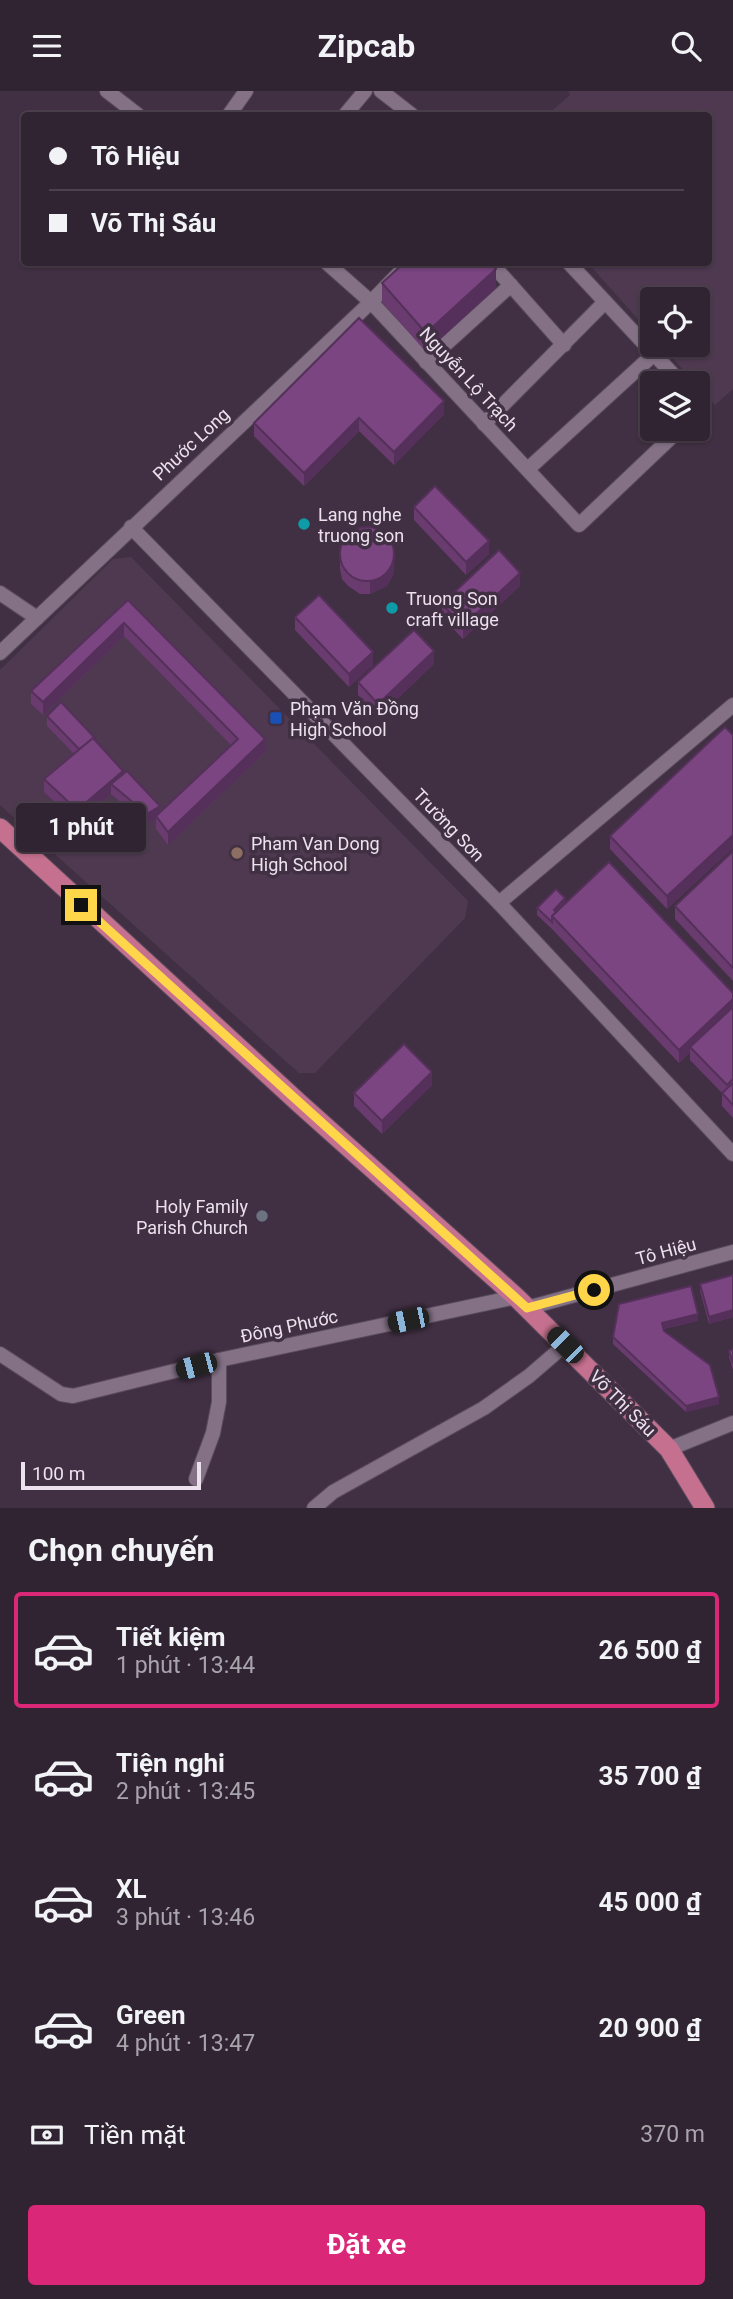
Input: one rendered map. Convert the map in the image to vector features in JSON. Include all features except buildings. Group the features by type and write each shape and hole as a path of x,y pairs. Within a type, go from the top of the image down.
{"main road":[{"name":"Võ Thị Sáu","path":"0,828 299,1103 522,1302 669,1449 705,1508"}],"street":[{"path":"107,91 134,112"},
{"path":"231,112 246,91"},
{"path":"348,112 365,91"},
{"path":"381,91 408,112"},
{"name":"Nguyễn Lộ Trạch","path":"330,266 371,302 579,525 667,441"},
{"name":"Phước Long","path":"0,653 406,266"},
{"path":"494,266 564,345"},
{"path":"572,266 640,339"},
{"path":"426,362 511,285"},
{"path":"484,424 605,302"},
{"path":"528,469 651,357"},
{"path":"657,357 670,371"},
{"name":"Trường Sơn","path":"131,527 499,903 733,1154"},
{"path":"0,593 37,618"},
{"path":"499,903 733,705"},
{"name":"Tô Hiệu","path":"522,1302 733,1252"},
{"name":"Đông Phước","path":"0,1354 61,1394 73,1396 219,1360 522,1302"},
{"path":"314,1508 333,1492 484,1408 529,1376 565,1345"},
{"path":"196,1479 214,1433 219,1402 219,1360"},
{"path":"669,1449 733,1423"}],"shaded area":[{"path":"568,91 733,91 733,389 715,405 710,400 710,371 684,371 672,357 710,357 710,287 640,287 640,321 591,266 712,266 712,112 550,112 570,95"},
{"name":"Pham Van Dong High School","path":"131,557 468,901 465,918 315,1073 299,1073 0,805 0,670 113,559"}],"place":[{"name":"Lang nghe truong son","path":"304,524"},
{"name":"Truong Son craft village","path":"392,608"},
{"name":"Phạm Văn Đồng High School","path":"276,718"},
{"name":"Pham Van Dong High School","path":"237,853"},
{"name":"Holy Family Parish Church","path":"262,1216"}],"route":[{"path":"81,905 527,1308 594,1290"}]}
